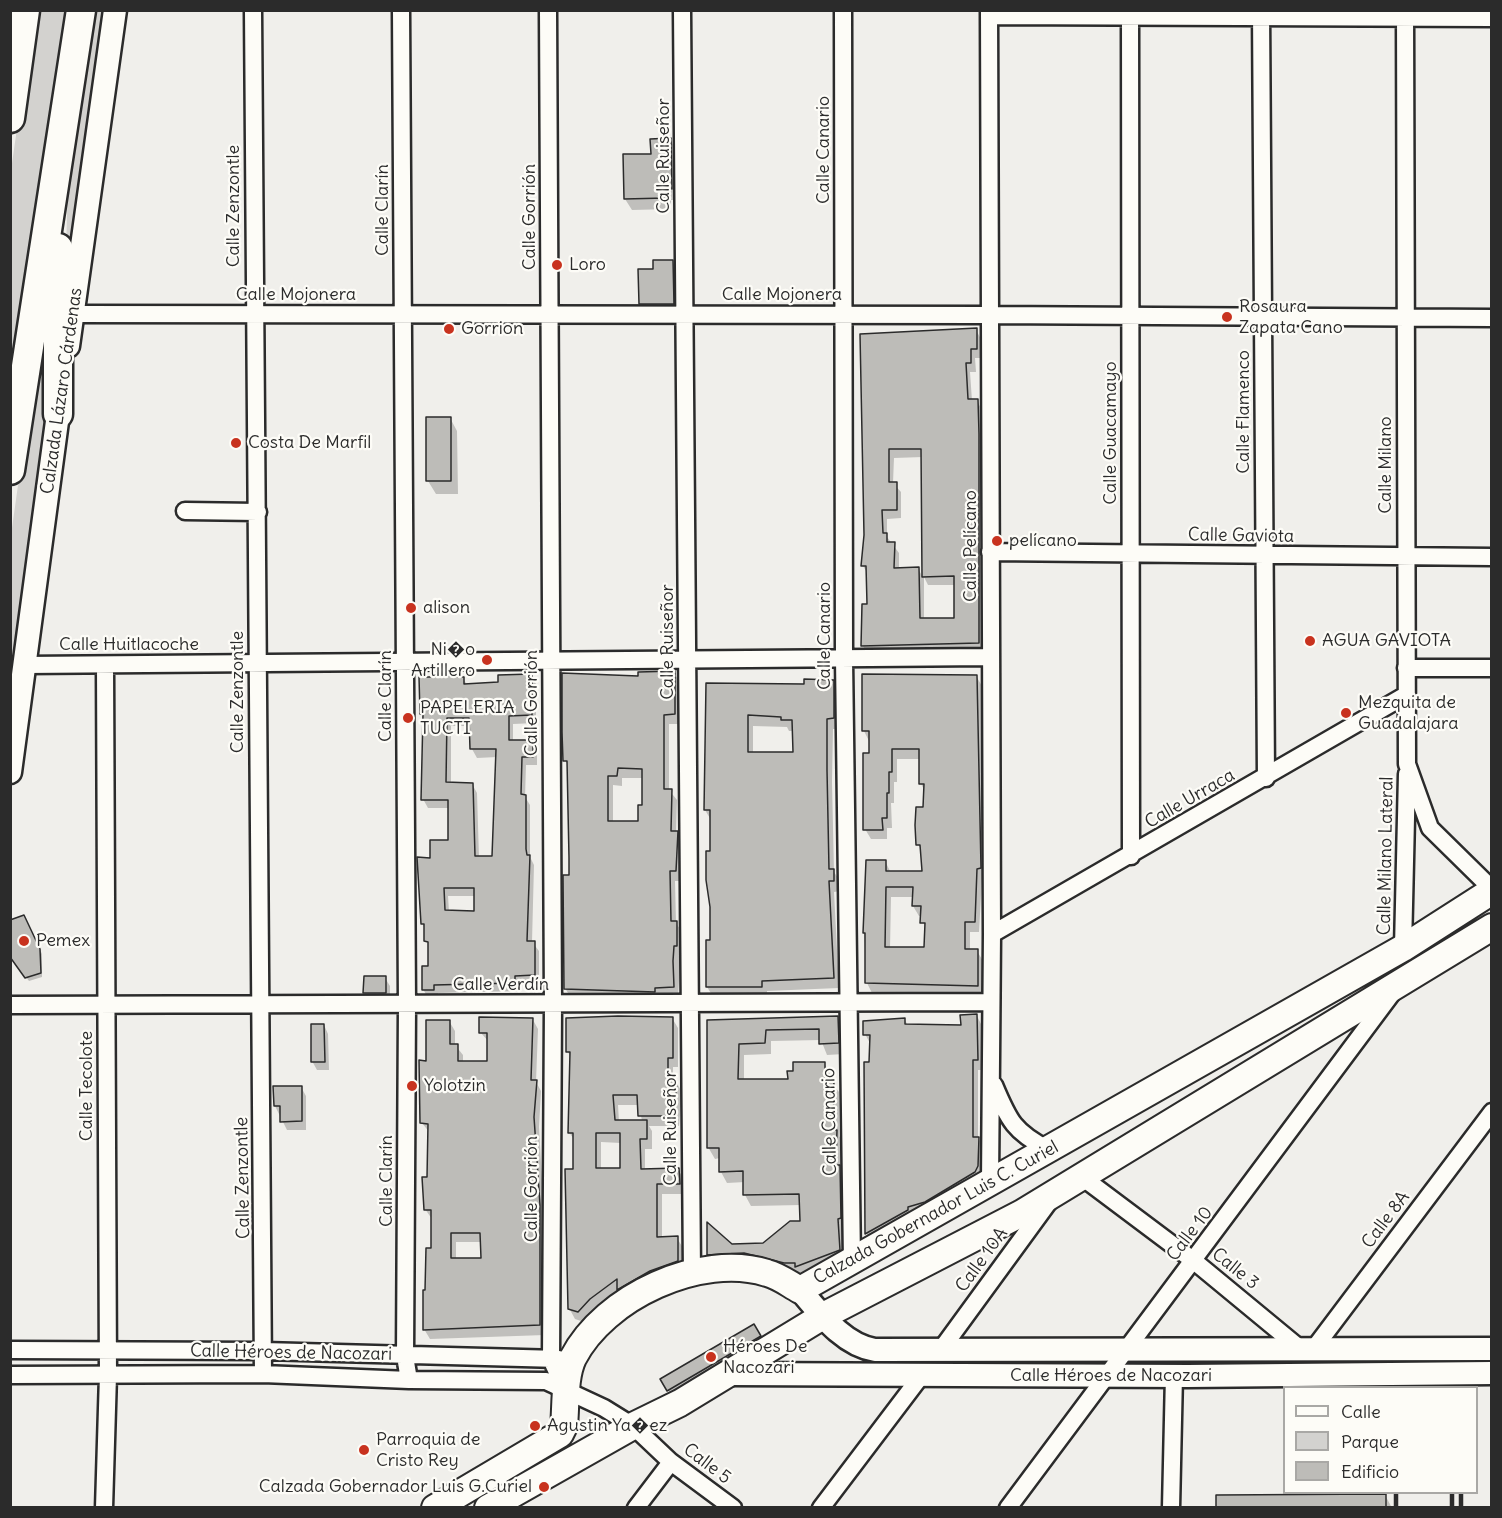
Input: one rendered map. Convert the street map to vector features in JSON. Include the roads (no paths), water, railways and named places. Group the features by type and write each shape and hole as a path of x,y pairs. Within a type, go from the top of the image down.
{"highway":[{"path":"10,118 25,10"},
{"path":"10,470 31,325 61,154 81,10"},
{"path":"10,86 20,50"},
{"path":"58,414 58,245 61,154"}],"main road":[{"name":"Calzada Lázaro Cárdenas","path":"10,772 116,10"},
{"name":"Calzada Gobernador Luis C. Curiel","path":"435,1508 557,1437 564,1426 567,1393 561,1360 626,1302 671,1279 724,1268 767,1273 800,1290 1403,948 1491,890"},
{"name":"Calzada Gobernador Luis C. Curiel","path":"488,1508 731,1374 823,1316 1022,1213 1491,927"},
{"name":"Calle Héroes de Nacozari","path":"800,1290 845,1338 864,1348 940,1351 1491,1349"},
{"name":"Calle Héroes de Nacozari","path":"731,1374 1107,1376 1489,1370"}],"street":[{"name":"Calle Zenzontle","path":"253,10 263,1374"},
{"name":"Calle Clarín","path":"401,10 407,1005 405,1356 410,1380"},
{"name":"Calle Gorrión","path":"548,10 553,1005 561,1360"},
{"name":"Calle Ruiseñor","path":"682,10 692,1273"},
{"name":"Calle Canario","path":"843,10 844,659 852,1261"},
{"path":"989,14 1405,14 1491,18"},
{"name":"Calle Pelícano","path":"989,14 992,934 990,1183"},
{"name":"Calle Guacamayo","path":"1130,14 1131,856"},
{"name":"Calle Flamenco","path":"1261,14 1266,778"},
{"name":"Calle Milano","path":"1405,14 1407,764 1430,828 1491,890"},
{"name":"Calle Mojonera","path":"72,314 1491,318"},
{"path":"185,511 258,512"},
{"name":"Calle Gaviota","path":"990,552 1491,557"},
{"name":"Calle Huitlacoche","path":"25,665 405,664 990,657"},
{"name":"Calle Tecolote","path":"104,1508 108,1375 105,665"},
{"path":"1406,668 1491,668"},
{"name":"Calle Urraca","path":"992,934 1131,856 1406,695"},
{"name":"Calle Milano Lateral","path":"1403,948 1407,764"},
{"name":"Calle 10","path":"1008,1508 1401,981"},
{"name":"Calle Verdín","path":"10,1005 991,1002"},
{"name":"Calle Pelícano","path":"992,1081 1012,1125 1030,1140 1049,1150"},
{"name":"Calle 8A","path":"1307,1351 1491,1112"},
{"name":"Calle 3","path":"1082,1177 1194,1261 1307,1351"},
{"name":"Calle 10A","path":"940,1351 1055,1193"},
{"name":"Calle Héroes de Nacozari","path":"10,1350 264,1350 561,1360"},
{"name":"Calle Héroes de Nacozari","path":"10,1375 263,1374 410,1380 546,1382 604,1408 633,1426"},
{"path":"1171,1508 1174,1375"},
{"path":"820,1508 921,1376"},
{"name":"Calle 5","path":"633,1426 671,1462 733,1508"},
{"path":"636,1508 671,1462"}],"railway":[{"path":"1396,1494 1396,1508"},
{"path":"1452,1494 1452,1508"},
{"path":"1461,1494 1461,1508"}],"place":[{"name":"Loro","path":"557,265"},
{"name":"Rosaura Zapata Cano","path":"1227,317"},
{"name":"Gorrion","path":"449,329"},
{"name":"Costa De Marfil","path":"236,443"},
{"name":"pelícano","path":"997,541"},
{"name":"alison","path":"411,608"},
{"name":"AGUA GAVIOTA","path":"1310,641"},
{"name":"Ni�o Artillero","path":"487,660"},
{"name":"Mezquita de Guadalajara","path":"1346,713"},
{"name":"PAPELERIA TUCTI","path":"408,718"},
{"name":"Pemex","path":"24,941"},
{"name":"Yolotzin","path":"412,1086"},
{"name":"Héroes De Nacozari","path":"711,1357"},
{"name":"Agustin Ya�ez","path":"535,1426"},
{"name":"Parroquia de Cristo Rey","path":"364,1450"},
{"name":"Calzada Gobernador Luis G.Curiel","path":"544,1487"}]}
